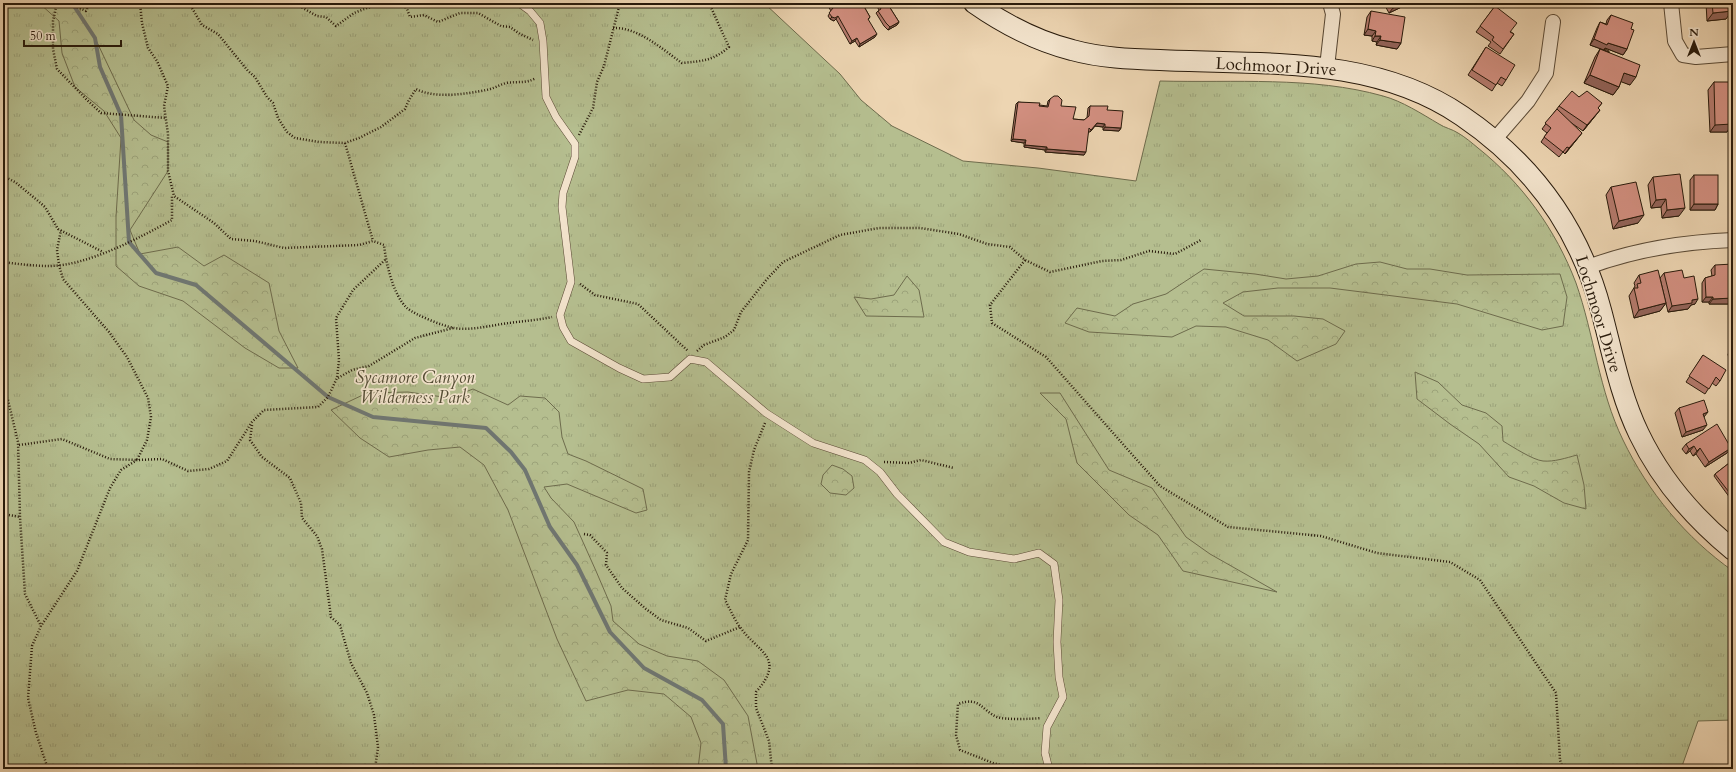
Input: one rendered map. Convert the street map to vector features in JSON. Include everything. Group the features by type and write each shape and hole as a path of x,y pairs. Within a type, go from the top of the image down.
{"street":[{"name":"Lochmoor Drive","path":"974,3 1011,27 1044,42 1091,54 1127,58 1307,65 1366,74 1402,85 1459,114 1494,139 1532,176 1551,201 1568,228 1588,267 1617,373 1638,433 1666,480 1691,512 1733,550"},
{"path":"1327,67 1332,14 1330,3"},
{"path":"1671,3 1675,41 1683,55 1696,57 1733,54"},
{"path":"1494,139 1528,101 1546,73 1554,22"},
{"path":"1588,267 1627,254 1668,245 1733,240"}],"lane":[{"path":"519,3 530,11 540,23 543,42 546,97 556,117 575,144 575,156 563,193 562,208 570,282 560,315 563,327 570,341 619,368 643,379 670,377 690,359 706,362 761,409 813,443 865,460 880,472 897,494 944,542 969,552 1014,559 1039,553 1054,564 1059,600 1057,642 1059,677 1063,697 1047,728 1045,753 1048,765 1051,769"}],"path":[{"path":"57,3 53,22 53,49 58,69 81,94 101,113 166,118"},
{"path":"68,3 86,11 90,3"},
{"path":"140,3 142,23 148,48 157,61 168,86 164,106 168,134 168,171 174,196 214,223 232,239 284,248 359,245 373,242 384,245 386,259 398,297 407,308 427,318 454,328"},
{"path":"189,3 202,25 218,34 248,71 255,77 267,97 273,103 278,118 287,132 295,138 319,142 345,143 381,127 405,109 408,100 416,89 425,94 456,94 488,90 495,85 511,82 525,83 544,74"},
{"path":"294,3 317,16 326,17 336,26 354,13 387,3"},
{"path":"400,3 407,9 410,17 424,15 438,22 460,13 478,13 501,26 510,27 528,38 543,42"},
{"path":"575,144 593,108 597,82 604,66 620,3"},
{"path":"613,28 622,28 643,36 682,62 718,57 729,47 709,3"},
{"path":"345,143 373,242"},
{"path":"3,176 15,182 45,207 58,229 104,252"},
{"path":"3,262 50,266 58,265 84,260 141,237 172,220 172,189"},
{"path":"690,359 704,345 725,336 734,330 741,312 767,279 783,262 840,235 879,228 920,228 959,234 987,244 1010,247 1025,260 1050,272 1102,261 1121,260 1149,251 1175,254 1201,240"},
{"path":"48,769 36,733 28,698 32,646 41,626 77,571 114,482 121,470 137,460 147,440 151,417 148,398 127,356 109,332 63,279 58,265 58,250 61,230"},
{"path":"19,445 62,439 110,459 162,459 188,471 209,469 227,461 252,422 264,410 318,407 328,397 337,378 339,360 336,318 353,290 386,259"},
{"path":"1025,260 990,305 992,322 1046,357 1160,486 1228,527 1320,536 1377,553 1450,562 1480,580 1556,693 1560,760 1563,769"},
{"path":"570,282 582,284 595,295 638,304 679,341 689,352 690,359"},
{"path":"337,378 352,370 369,366 415,338 454,328 475,328 538,320 560,315"},
{"path":"3,389 8,400 19,445 20,516 25,594 41,626"},
{"path":"761,409 765,424 754,450 749,472 748,540 731,574 725,600 740,628 762,648 770,661 768,679 756,692 756,708 770,741 772,769"},
{"path":"252,422 250,440 262,457 290,478 301,503 302,518 318,536 332,617 340,625 351,663 367,693 374,715 378,747 375,769"},
{"path":"865,460 909,463 920,460 954,468"},
{"path":"3,514 20,516"},
{"path":"584,534 590,535 607,554 606,565 622,588 661,620 688,628 706,641 740,628"},
{"path":"1017,769 993,763 960,750 956,735 958,704 968,701 982,705 998,717 1031,720 1054,716"}],"green space":[{"name":"Sycamore Canyon Wilderness Park","path":"3,3 764,3 840,74 861,100 892,126 963,161 1038,168 1136,181 1160,81 1301,83 1356,90 1383,96 1397,101 1461,135 1494,162 1523,192 1548,226 1558,244 1576,283 1588,322 1608,402 1623,440 1633,459 1656,496 1684,529 1733,571 1733,720 1698,721 1681,769 3,769"},
{"path":"39,3 82,3 79,15 95,38 134,120 151,135 168,142 168,171 130,230 140,254 178,247 204,266 224,255 269,283 279,331 298,368 279,368 245,348 183,301 139,286 116,266 116,217 121,138 104,111 75,87 62,53 59,21"},
{"path":"1380,262 1407,269 1430,269 1467,275 1560,274 1567,297 1563,326 1542,330 1457,304 1330,288 1278,288 1243,292 1223,303 1244,316 1294,316 1323,319 1345,331 1336,344 1297,361 1268,340 1226,327 1196,326 1172,337 1089,332 1065,323 1077,308 1115,316 1133,304 1166,294 1204,269 1255,274 1286,279 1318,276 1356,264"},
{"path":"907,276 919,290 924,317 866,316 854,297 871,299 894,295"},
{"path":"1415,372 1438,382 1462,405 1486,413 1502,426 1503,441 1517,450 1543,461 1560,460 1577,455 1584,485 1586,509 1564,503 1534,486 1509,477 1479,444 1417,399"},
{"path":"473,389 508,405 520,396 545,398 559,412 562,437 568,454 586,461 643,489 647,510 636,513 567,484 544,487 551,498 574,522 611,606 613,621 639,644 667,656 698,661 724,680 748,716 758,769 698,769 701,743 691,717 664,694 628,690 586,701 557,639 508,510 484,465 460,447 428,450 389,457 360,438 331,410 367,393 408,392 450,398"},
{"path":"1040,393 1060,393 1109,470 1152,488 1186,537 1210,554 1277,592 1183,571 1158,535 1129,515 1077,463 1066,419"},
{"path":"832,465 843,469 852,476 854,488 846,495 830,493 821,484 823,475"}],"building":[{"path":"830,3 862,3 870,17 868,19 877,34 860,44 857,38 852,41 838,16 835,18 832,17 829,13 833,8"},
{"path":"878,3 887,3 899,22 890,27 878,11 881,9"},
{"path":"1391,3 1403,3 1393,8"},
{"path":"1712,3 1731,3 1732,11 1713,13"},
{"path":"1495,6 1517,23 1510,32 1514,34 1503,49 1492,40 1494,37 1480,26"},
{"path":"1371,11 1405,17 1401,43 1380,40 1381,36 1375,36 1376,31 1368,29"},
{"path":"1611,15 1633,23 1631,29 1634,30 1627,49 1608,43 1607,45 1594,39 1600,22 1607,25"},
{"path":"1486,47 1515,65 1506,80 1501,77 1496,85 1472,70"},
{"path":"1600,49 1640,65 1636,77 1624,73 1619,87 1590,75"},
{"path":"1714,82 1731,82 1731,88 1733,88 1732,124 1715,125"},
{"path":"1572,91 1579,97 1587,91 1602,103 1598,108 1600,110 1587,125 1559,106"},
{"path":"1054,96 1058,96 1062,100 1061,106 1076,107 1073,119 1084,120 1089,116 1090,106 1108,106 1107,110 1123,111 1121,128 1105,127 1105,124 1097,123 1091,130 1089,128 1086,152 1047,149 1047,147 1025,145 1026,140 1013,139 1018,102 1040,103 1039,106 1048,107 1050,99"},
{"path":"1557,109 1582,133 1569,148 1567,147 1563,152 1544,137 1551,128 1545,123"},
{"path":"1680,174 1685,208 1667,210 1666,199 1656,200 1653,177"},
{"path":"1694,175 1718,175 1718,204 1694,204"},
{"path":"1636,182 1644,215 1619,221 1611,187"},
{"path":"1733,264 1733,298 1713,299 1713,297 1706,297 1705,278 1715,275 1715,265"},
{"path":"1658,270 1666,303 1639,310 1634,288 1638,288 1637,284 1641,283 1639,275"},
{"path":"1682,270 1684,278 1694,276 1698,299 1692,300 1692,303 1672,306 1664,273"},
{"path":"1703,355 1726,370 1720,381 1716,377 1709,389 1689,376"},
{"path":"1704,400 1708,412 1703,414 1707,425 1686,432 1679,408"},
{"path":"1717,424 1731,448 1709,462 1700,448 1697,451 1694,446 1689,449 1686,444"},
{"path":"1733,460 1733,495 1732,496 1715,474"}],"waterway":[{"path":"72,3 95,38 100,67 121,115 129,242 156,273 196,285 328,397 373,417 486,428 511,452 525,470 550,527 577,565 610,632 644,668 702,700 723,724 726,769"}]}
